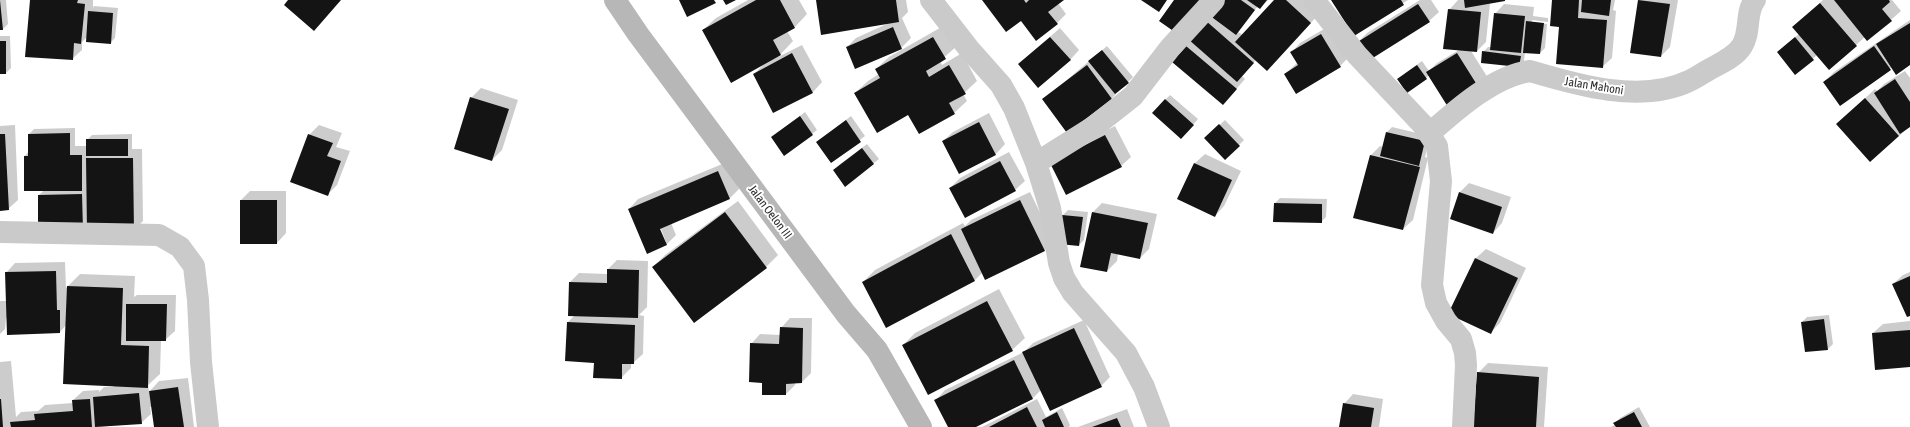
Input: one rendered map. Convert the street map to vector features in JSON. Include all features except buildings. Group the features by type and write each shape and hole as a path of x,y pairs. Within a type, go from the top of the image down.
{"street":[{"name":"Jalan Oelon III","path":"616,0 638,34 837,302 877,350 921,427"},
{"path":"931,0 969,49 1000,85 1014,108 1036,163 1050,208 1059,263 1064,278 1073,293 1126,353 1144,387 1159,427"},
{"path":"1036,163 1095,126 1133,96 1160,60 1214,0"},
{"path":"1314,0 1356,55 1430,133 1437,146 1441,181 1432,285 1436,303 1446,321 1461,339 1465,353 1466,365 1463,427"},
{"name":"Jalan Mahoni","path":"1430,133 1482,92 1502,80 1522,72 1530,71 1580,86 1622,92 1663,89 1688,82 1734,55 1742,46 1749,29 1749,13 1755,0"},
{"path":"0,232 159,235 180,247 194,266 198,300 200,362 208,427"}]}
